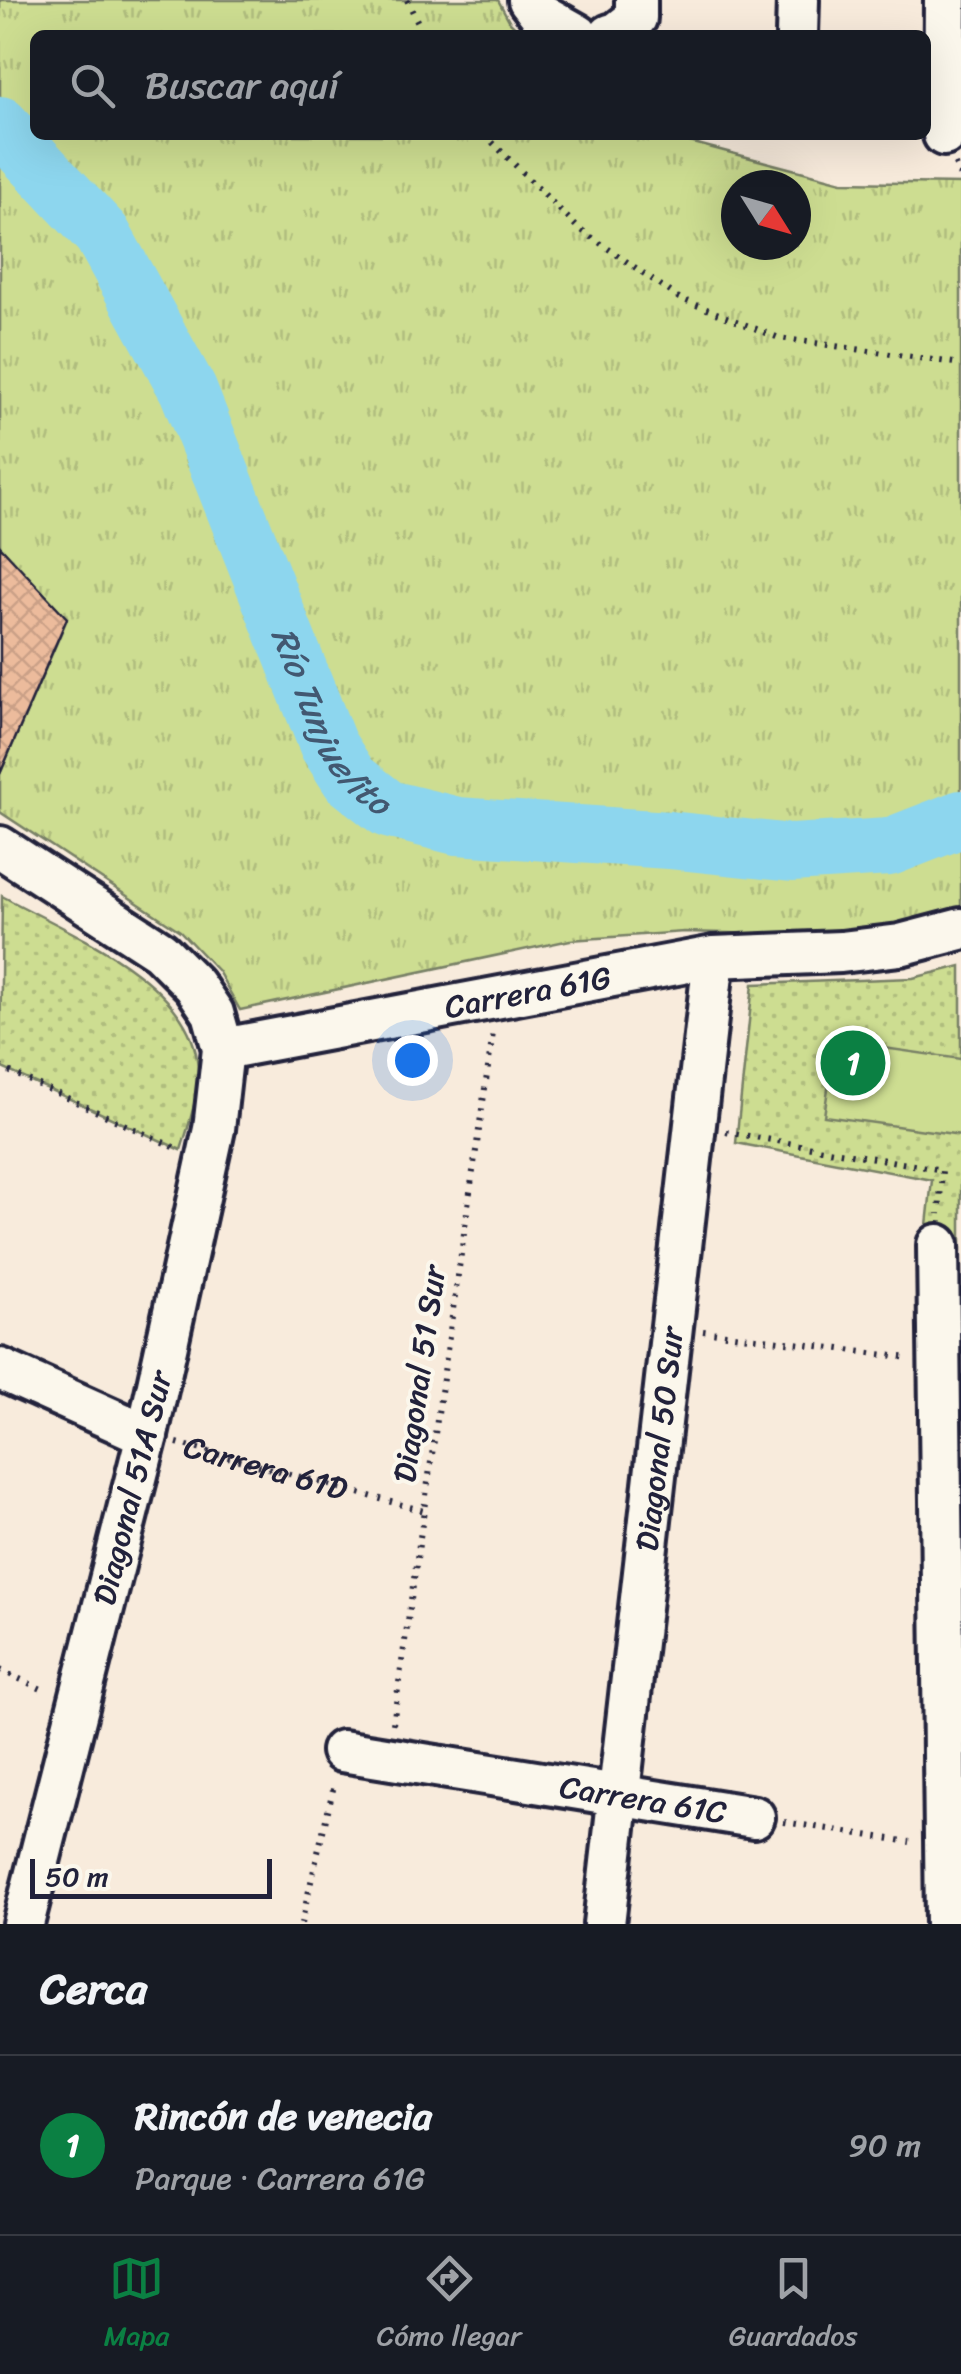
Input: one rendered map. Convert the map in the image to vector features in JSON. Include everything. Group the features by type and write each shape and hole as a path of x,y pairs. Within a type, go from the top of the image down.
{"street":[{"path":"530,0 539,13 569,30"},
{"path":"797,30 798,0"},
{"path":"944,135 945,0"},
{"path":"0,847 160,951 194,985 213,1013 223,1049"},
{"name":"Carrera 61G","path":"223,1049 714,957 841,952 900,945 961,929"},
{"name":"Diagonal 50 Sur","path":"604,1924 714,957"},
{"name":"Diagonal 51A Sur","path":"23,1924 147,1435 206,1162 221,1084 223,1049"},
{"path":"938,1245 946,1924"},
{"name":"Carrera 61D","path":"0,1369 147,1435"},
{"name":"Carrera 61C","path":"342,1750 754,1817"}],"path":[{"path":"407,0 422,30"},
{"path":"491,140 576,227 679,298 780,338 961,364"},
{"name":"Diagonal 51 Sur","path":"388,1758 498,998"},
{"path":"0,1067 206,1162"},
{"path":"694,1127 942,1170"},
{"path":"672,1327 940,1362"},
{"name":"Carrera 61D","path":"147,1435 424,1511"},
{"path":"0,1670 79,1706"},
{"path":"301,1924 342,1750"},
{"name":"Carrera 61C","path":"754,1817 946,1848"}],"green space":[{"path":"0,0 498,0 519,30 30,30 30,140 682,140 796,170 721,170 721,260 811,260 811,174 842,182 961,184 961,909 876,932 684,932 570,940 240,1010 218,971 180,931 0,812 0,774 67,619 0,546"},
{"path":"2,896 119,960 170,1004 188,1030 198,1071 181,1150 0,1067"},
{"path":"961,966 961,1250 925,1243 932,1180 736,1143 753,984 913,978"},
{"path":"835,1041 961,1059 961,1135 824,1116"}],"building":[{"path":"0,546 67,618 0,774"}],"waterway":[{"name":"Río Tunjuelito","path":"0,125 102,234 188,390 328,745 350,779 388,809 457,826 669,840 792,853 889,847 961,819"}],"place":[{"name":"Rincón de venecia","path":"853,1063"}]}
